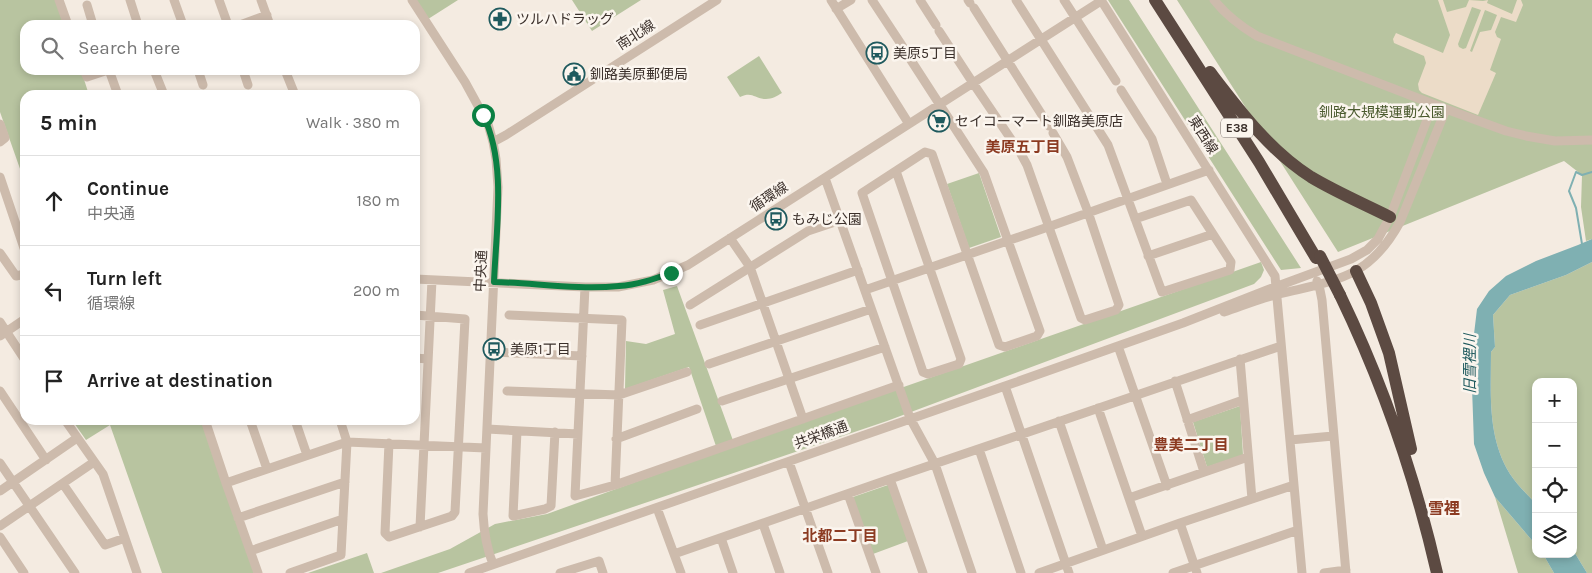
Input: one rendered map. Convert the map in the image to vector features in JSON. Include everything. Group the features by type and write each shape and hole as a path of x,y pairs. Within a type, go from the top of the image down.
{"highway":[{"name":"E38","path":"1155,0 1318,257"},
{"name":"E38","path":"1161,0 1290,203 1369,358 1414,482 1437,573"},
{"path":"1199,59 1243,116 1271,145 1312,177 1395,220"},
{"path":"1353,265 1371,303 1389,353 1428,533"},
{"name":"E38","path":"1338,296 1369,367 1392,429 1412,492 1432,573"}],"street":[{"path":"59,0 66,20"},
{"path":"130,0 136,20"},
{"path":"174,0 181,20"},
{"path":"219,0 226,20"},
{"path":"261,0 268,20"},
{"name":"中央通","path":"412,0 465,82 488,124 493,142 498,187 483,514 484,533 493,564"},
{"name":"南北線","path":"493,142 717,0"},
{"path":"831,0 908,124"},
{"path":"836,9 851,0"},
{"path":"872,0 984,173 1040,331 1037,336 1004,347 999,345 932,154 924,152 862,193 923,372 928,374 959,364 961,360 896,172"},
{"path":"920,0 1027,165 1081,318 1085,320 1116,310 1119,305 1068,157 971,4"},
{"path":"1016,0 1108,145 1148,256 1162,292 1230,270 1231,262 1191,200 1135,219"},
{"path":"1064,0 1116,81"},
{"name":"循環線","path":"420,279 585,287 618,286 653,280 688,265 1076,18 1101,0"},
{"name":"東西線","path":"1101,0 1275,276 1302,573"},
{"path":"1214,0 1238,23 1257,36 1446,109 1526,136 1555,141 1592,140"},
{"path":"86,5 91,20"},
{"path":"253,20 266,15"},
{"path":"111,75 116,90"},
{"path":"156,75 162,90"},
{"path":"200,75 203,85"},
{"path":"245,75 248,85"},
{"path":"288,75 292,90"},
{"path":"1122,90 1152,139 1167,184"},
{"path":"1276,291 1313,274 1353,265 1364,266 1377,256 1390,240 1395,220 1397,198 1433,104"},
{"path":"1395,220 1408,202 1446,109"},
{"path":"0,124 6,138 0,142"},
{"path":"1410,165 1422,170"},
{"path":"865,290 1048,228 1209,170"},
{"path":"0,177 20,236"},
{"path":"825,178 910,418 935,464 972,573"},
{"path":"1397,198 1408,202"},
{"path":"690,305 808,231 841,220"},
{"path":"1148,256 1213,234"},
{"path":"730,238 750,267 803,419"},
{"path":"0,253 16,276 20,275"},
{"path":"1276,291 1319,285 1343,278 1353,265"},
{"path":"700,325 858,270"},
{"path":"1313,274 1319,285 1322,300 1346,572 1324,573"},
{"path":"420,527 432,280"},
{"path":"585,287 575,496 615,485 899,385"},
{"name":"共栄橋通","path":"469,573 1183,323 1217,314 1276,291"},
{"path":"708,364 872,309"},
{"path":"389,444 385,533 389,537 452,516 455,512 465,319 420,315"},
{"path":"509,315 622,320 615,485"},
{"path":"0,322 3,334 20,354"},
{"path":"3,334 20,322"},
{"path":"1118,346 1167,486"},
{"path":"674,554 1281,346"},
{"path":"722,401 885,347"},
{"path":"491,352 582,356"},
{"path":"420,358 428,359"},
{"path":"1240,359 1252,499"},
{"path":"507,391 618,395 687,372"},
{"path":"1175,382 1204,472"},
{"path":"1005,386 1069,573"},
{"path":"0,391 20,421"},
{"path":"1187,420 1243,400"},
{"path":"420,402 426,403"},
{"path":"1098,408 1142,536"},
{"path":"616,439 697,409"},
{"path":"1059,421 1103,550"},
{"path":"23,425 46,460"},
{"path":"68,425 103,474 137,573"},
{"path":"207,425 258,573"},
{"path":"252,425 267,469"},
{"path":"297,425 307,455"},
{"path":"290,573 341,555 347,442 342,425"},
{"path":"487,429 578,434"},
{"path":"517,431 513,516 551,506 555,432"},
{"path":"1290,440 1334,436"},
{"path":"0,491 77,438"},
{"path":"226,483 347,442 486,448"},
{"path":"979,449 1021,573"},
{"path":"1129,498 1248,458"},
{"path":"0,526 94,462"},
{"path":"789,462 828,573"},
{"path":"0,463 75,573"},
{"path":"890,479 923,573"},
{"path":"238,518 345,482"},
{"path":"63,484 105,545 125,538"},
{"path":"1039,573 1294,485"},
{"path":"848,494 876,573"},
{"path":"657,508 681,573"},
{"path":"250,551 343,519"},
{"path":"1180,523 1196,569"},
{"path":"763,524 780,573"},
{"path":"1173,573 1196,569 1298,530"},
{"path":"0,537 24,573"},
{"path":"721,538 733,573"},
{"path":"560,573 599,561 603,573"}],"green space":[{"path":"0,0 56,0 63,20 20,20 20,75 83,75 87,90 20,90 20,169 0,112"},
{"path":"412,0 458,0 425,21"},
{"path":"572,0 641,0 592,31"},
{"path":"1108,0 1129,0 1301,268 1281,270"},
{"name":"釧路大規模運動公園","path":"1177,0 1592,0 1592,239 1586,241 1581,207 1582,175 1564,161 1338,252"},
{"path":"759,56 782,93 768,99 751,95 740,97 727,77"},
{"path":"979,173 1001,237 969,248 947,184"},
{"path":"1261,262 1264,270 1261,277 1254,284 887,421 438,573 381,573 450,549 495,524 547,514 718,452 689,367 625,389 626,341 646,344 675,334 663,290 677,286 735,446"},
{"path":"1592,262 1592,573 1587,573 1577,557 1577,378 1532,378 1532,500 1510,474 1503,460 1497,445 1492,415 1491,352 1495,347 1493,315 1510,295 1566,275"},
{"path":"1240,406 1243,455 1207,467 1193,422"},
{"path":"76,425 110,425 86,440"},
{"path":"110,425 204,425 256,573 162,573"},
{"path":"888,485 908,541 873,554 853,497"},
{"path":"1495,497 1532,540 1532,558 1545,558 1554,573 1518,573"},
{"path":"367,553 374,573 308,573"}],"shaded area":[{"path":"1438,0 1443,0 1447,12 1466,7 1469,0 1488,0 1487,3 1512,14 1517,0 1521,0 1523,5 1516,22 1501,17 1495,32 1497,37 1501,39 1490,70 1496,73 1478,115 1422,93 1419,90 1418,84 1426,63 1424,56 1394,43 1393,39 1396,33 1443,53 1450,35","holes":["1472,7 1481,10 1466,48 1463,49 1458,44","1485,10 1497,15 1491,30 1480,32 1472,52 1470,51"]}],"water":[{"path":"1592,239 1592,262 1566,275 1510,295 1493,315 1495,347 1491,352 1491,384 1494,430 1497,445 1510,474 1532,500 1532,540 1495,497 1474,444 1471,359 1477,309 1489,291 1506,276 1536,261"},
{"path":"1577,557 1587,573 1554,573 1545,558"}],"waterway":[{"path":"1582,244 1576,208 1569,191 1576,172 1582,175 1592,172"}],"place":[{"name":"ツルハドラッグ","path":"500,19"},
{"name":"美原5丁目","path":"877,53"},
{"name":"釧路美原郵便局","path":"574,74"},
{"name":"セイコーマート釧路美原店","path":"939,121"},
{"name":"もみじ公園","path":"776,219"},
{"name":"美原1丁目","path":"494,349"}],"district":[{"name":"美原五丁目","path":"1023,147"},
{"name":"豊美二丁目","path":"1191,445"},
{"name":"雪裡","path":"1444,508"},
{"name":"北都二丁目","path":"840,536"}],"route":[{"path":"483,115 488,124 493,142 498,187 494,282 585,287 618,286 653,280 671,273"}],"water label":[{"name":"旧雪裡川","path":"1470,364"}]}
